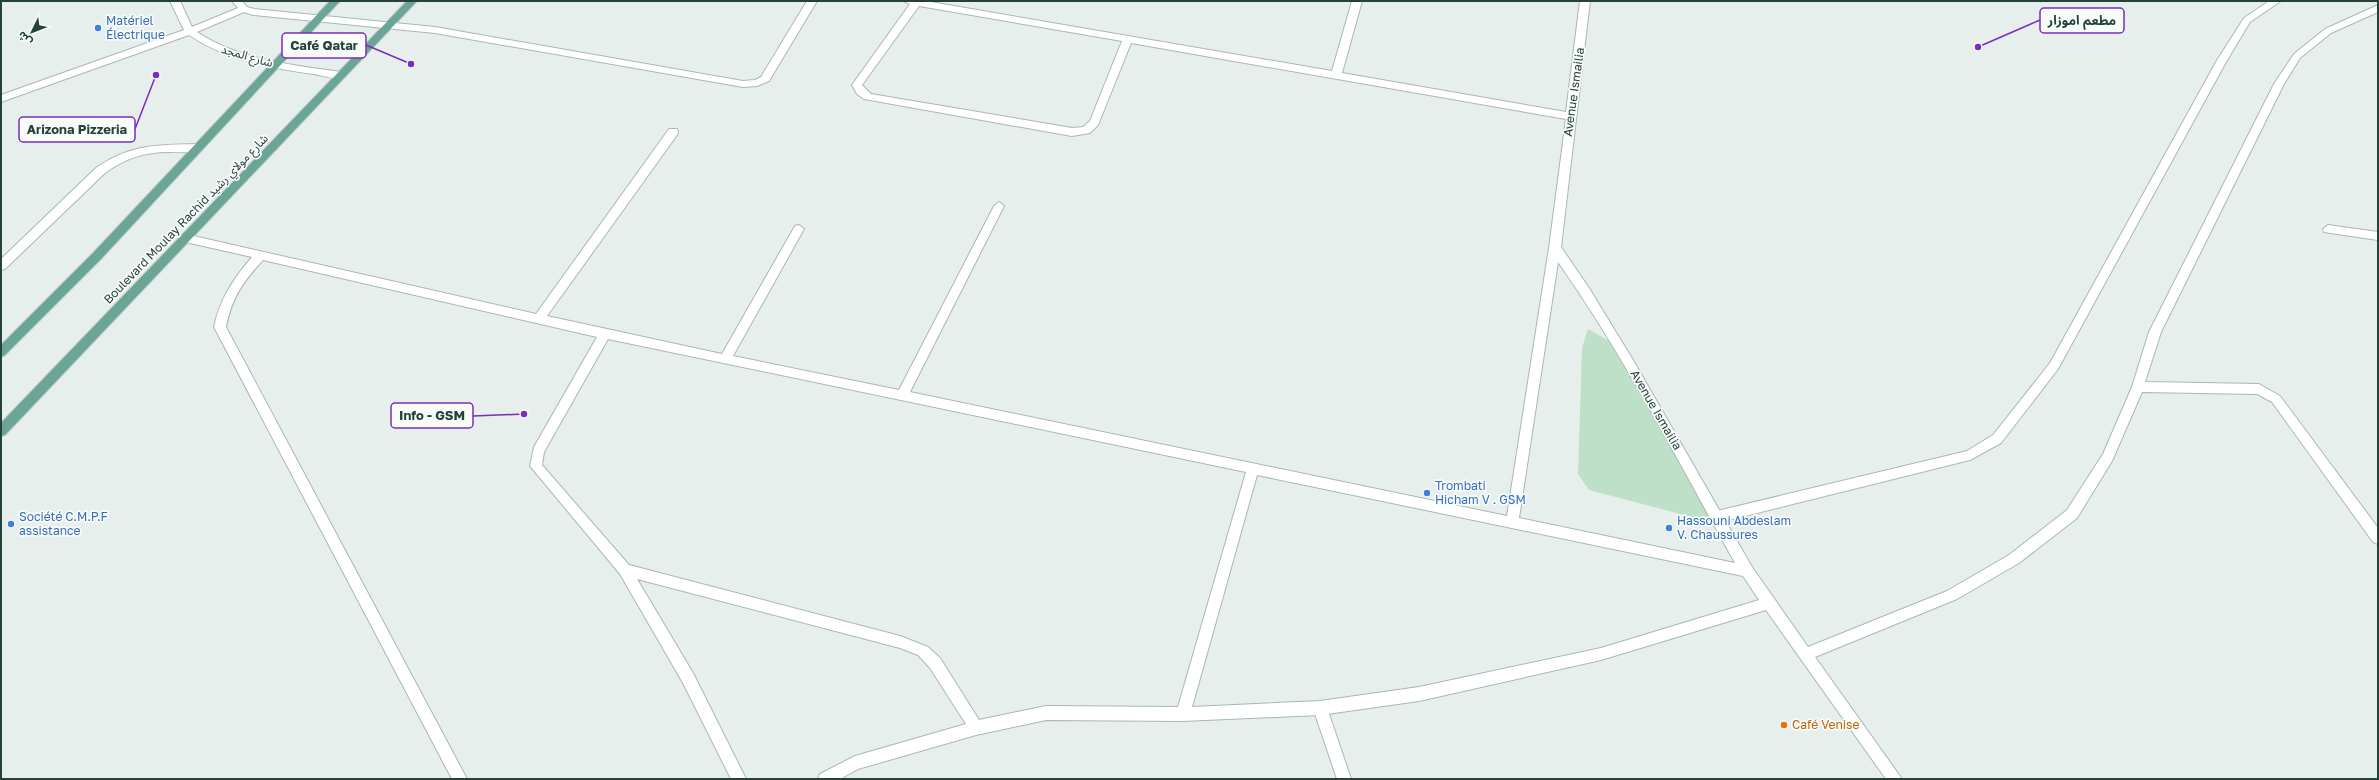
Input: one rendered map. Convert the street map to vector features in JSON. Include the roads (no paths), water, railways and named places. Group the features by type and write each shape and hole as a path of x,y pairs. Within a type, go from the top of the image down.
{"main road":[{"path":"1,352 97,256 335,1"},
{"name":"Boulevard Moulay Rachid شارع مولاي رشيد","path":"1,431 412,1"}],"street":[{"name":"شارع المجد","path":"175,1 191,32 209,45 276,64 341,75"},
{"path":"237,1 244,8 253,12 390,24 435,30 743,84 757,83 765,79 812,1"},
{"path":"1336,75 1357,1"},
{"name":"Avenue Ismailia","path":"1585,1 1555,248 1585,291 1629,364 1747,571 1894,779"},
{"path":"1717,517 1970,455 1997,438 2054,366 2221,62 2247,20 2276,1"},
{"path":"1128,38 1094,123 1086,130 1072,132 868,97 861,92 857,85 912,2 1128,38 1570,116"},
{"path":"1,99 87,67 191,32 244,8"},
{"path":"1805,655 1952,595 2014,559 2072,514 2108,457 2138,387 2155,332 2256,127 2297,56 2328,32 2378,8"},
{"path":"539,319 674,132"},
{"path":"1,266 101,170 118,157 139,149 197,148"},
{"path":"903,394 998,206"},
{"path":"726,358 799,229"},
{"path":"2328,229 2378,236"},
{"path":"186,238 259,257 605,334 903,394 1512,523 1747,571"},
{"path":"1512,523 1555,248"},
{"path":"259,257 231,289 223,307 220,327 460,779"},
{"path":"605,334 538,451 536,466 625,570 688,678 739,779"},
{"path":"2138,387 2259,389 2276,399 2378,538"},
{"path":"1183,714 1253,468"},
{"path":"625,570 900,642 923,651 936,663 976,728"},
{"path":"825,779 855,763 976,728 1046,713 1183,714 1320,708 1419,694 1601,654 1769,603"},
{"path":"1320,708 1344,779"}],"place":[{"name":"Matériel Électrique","path":"98,28"},
{"name":"مطعم اموزار","path":"1978,47"},
{"name":"Café Qatar","path":"411,64"},
{"name":"Arizona Pizzeria","path":"156,75"},
{"name":"Info - GSM","path":"524,414"},
{"name":"Trombati Hicham V . GSM","path":"1427,493"},
{"name":"Société C.M.P.F assistance","path":"11,524"},
{"name":"Hassouni Abdeslam V. Chaussures","path":"1669,528"},
{"name":"Café Venise","path":"1784,725"}]}
